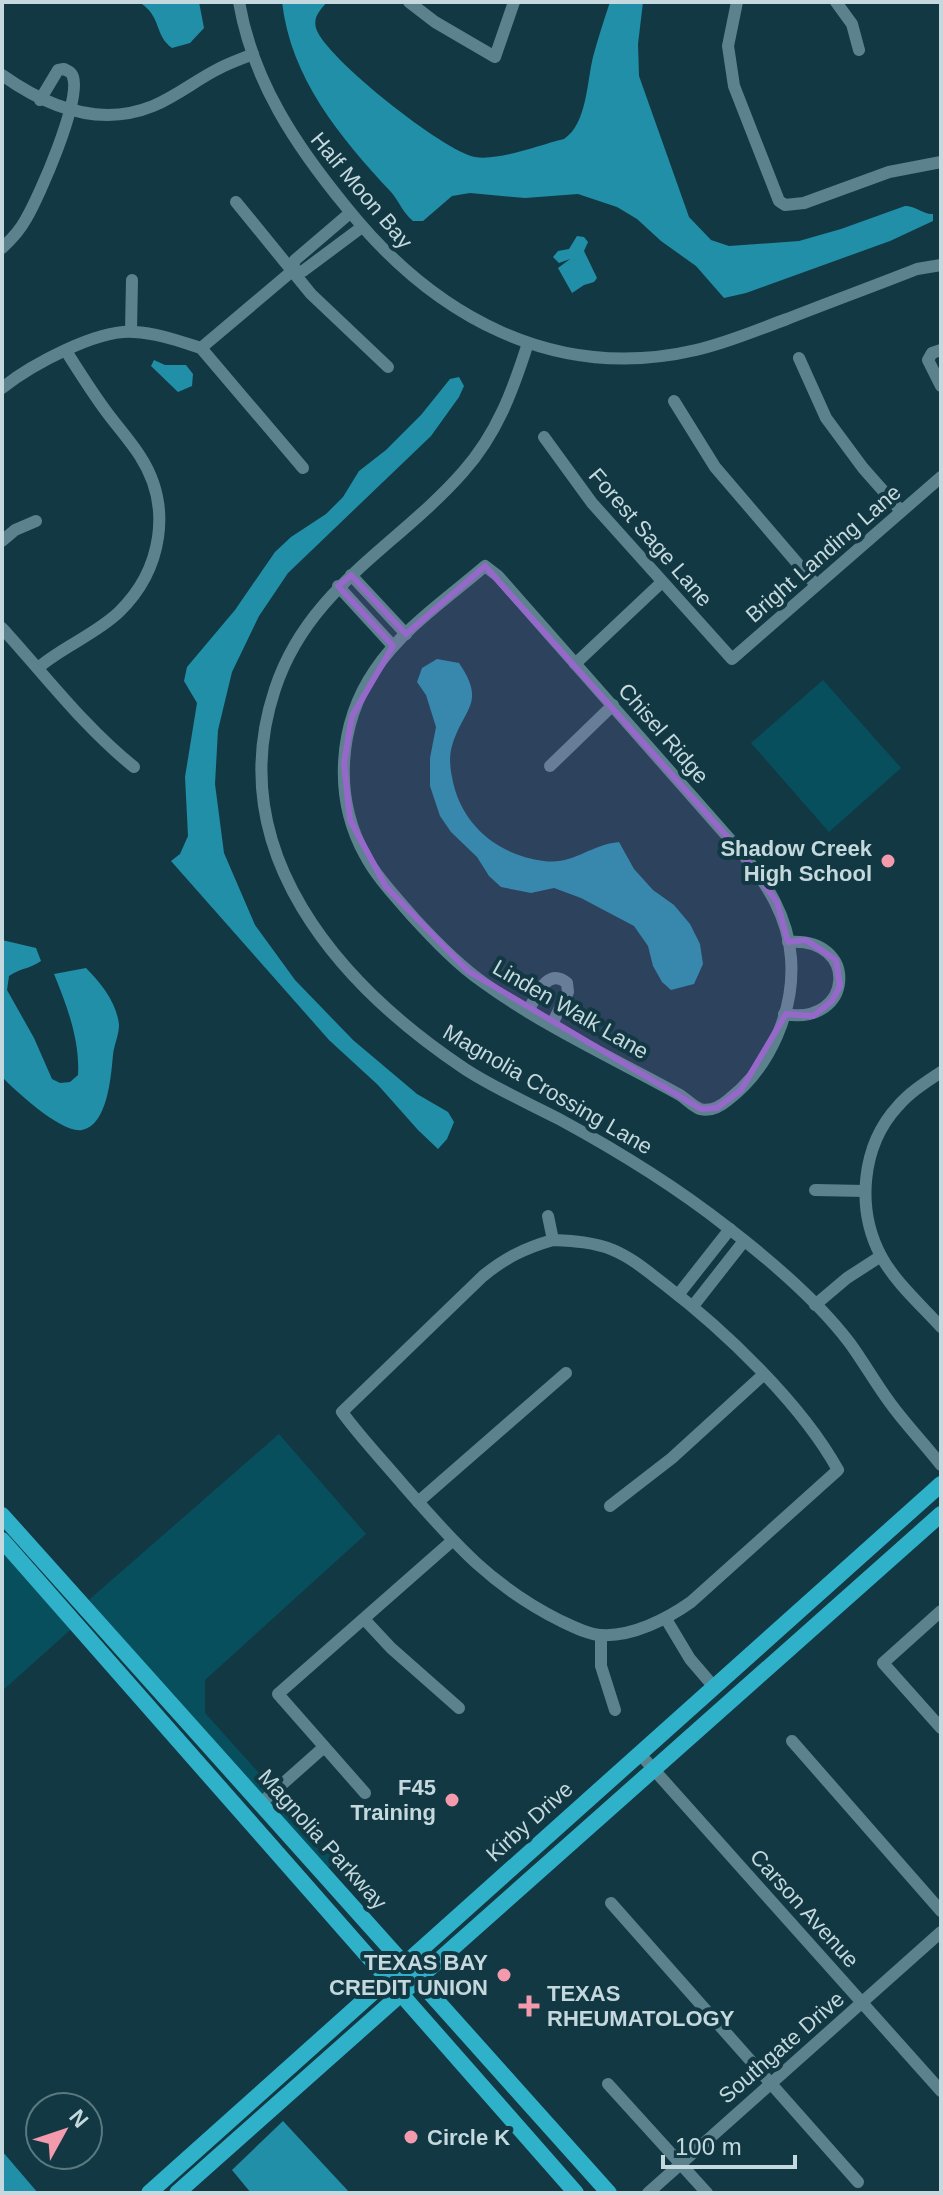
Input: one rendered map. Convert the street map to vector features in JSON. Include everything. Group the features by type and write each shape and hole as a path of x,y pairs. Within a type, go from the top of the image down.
{"main road":[{"name":"Kirby Drive","path":"149,2193 941,1484"},
{"name":"Kirby Drive","path":"181,2190 941,1514"},
{"name":"Magnolia Parkway","path":"2,1515 609,2193"},
{"name":"Magnolia Parkway","path":"2,1540 576,2193"},
{"path":"168,1728 180,1732 242,1803 254,1809 261,1803"},
{"path":"506,1900 502,1892 541,1850 552,1830"},
{"path":"446,1954 457,1935 491,1902 484,1891"},
{"path":"172,2172 181,2190"}],"street":[{"name":"Half Moon Bay","path":"239,2 253,54 275,108 350,213 387,255 430,292 468,316 528,343 595,357 638,358 675,354 733,339 917,269 941,265"},
{"path":"409,2 435,22 495,57 514,2"},
{"path":"737,2 728,46 734,86 779,201 785,205 804,203 889,172 941,162"},
{"path":"836,2 852,24 859,50"},
{"path":"2,75 40,100 69,111 104,115 138,111 166,100 218,69 253,54"},
{"path":"2,248 25,222 37,198 69,111 74,79 71,74 64,69 53,74 40,100"},
{"path":"236,202 291,272 388,367"},
{"path":"201,348 291,272 295,260 350,213"},
{"path":"291,272 303,271 362,227"},
{"path":"131,331 132,280"},
{"path":"2,388 66,351 96,338 131,331 167,337 201,348 303,468"},
{"name":"Magnolia Crossing Lane","path":"528,343 509,398 484,445 451,485 338,586 308,622 285,662 267,714 261,760 262,799 269,837 286,882 304,914 387,1009 426,1042 469,1072 587,1134 648,1171 730,1229 815,1305 849,1342 897,1413 941,1465"},
{"path":"39,667 122,609 148,571 157,550 161,528 160,508 141,458 66,351"},
{"path":"937,351 928,360 941,386"},
{"path":"799,358 826,418 846,447 901,511"},
{"path":"674,401 715,467 816,585"},
{"name":"Forest Sage Lane","path":"544,437 592,503 732,659"},
{"name":"Bright Landing Lane","path":"732,659 941,477"},
{"path":"2,541 15,530 36,521"},
{"name":"Linden Walk Lane","path":"485,566 393,646 360,694 346,740 345,794 364,854 424,930 468,971 528,1011 701,1109 717,1108"},
{"name":"Chisel Ridge","path":"485,566 498,576 613,705 762,877 777,902 791,958 790,992 784,1014 760,1068 741,1090 717,1108"},
{"path":"351,575 406,634"},
{"path":"575,664 662,582"},
{"path":"338,586 393,646"},
{"path":"2,628 87,724 134,767"},
{"path":"550,766 613,705"},
{"path":"784,1014 813,1016 832,1001 840,986 836,960 826,948 806,940 788,942"},
{"path":"528,1011 546,980 553,976 560,977 567,983 568,992 552,1024"},
{"path":"941,1072 907,1097 889,1117 871,1152 865,1191 868,1221 881,1256 941,1327"},
{"path":"815,1190 865,1191"},
{"path":"548,1216 553,1240"},
{"path":"678,1295 730,1229"},
{"path":"553,1240 585,1242 612,1250 634,1262 678,1295 763,1375 801,1417 838,1470 691,1602 666,1619 638,1629 601,1635 570,1625 511,1593 482,1571 452,1541 342,1412 483,1276 527,1247 553,1240"},
{"path":"693,1306 744,1241"},
{"path":"815,1305 847,1278 881,1256"},
{"path":"418,1502 566,1373"},
{"path":"610,1506 672,1458 763,1375"},
{"path":"365,1793 278,1694 452,1541"},
{"path":"941,1611 883,1663 941,1728"},
{"path":"364,1619 391,1648 459,1708"},
{"path":"666,1619 690,1659 714,1687"},
{"path":"601,1635 601,1666 615,1710"},
{"path":"792,1741 941,1911"},
{"path":"261,1803 323,1748"},
{"name":"Carson Avenue","path":"639,1753 941,2091"},
{"path":"611,1903 858,2182"},
{"name":"Southgate Drive","path":"648,2193 941,1932"},
{"path":"483,2087 500,2073"},
{"path":"608,2084 707,2193"}],"highlighted area":[{"path":"485,566 742,853 777,902 788,942 806,940 836,960 840,986 832,1001 813,1016 786,1014 741,1090 717,1108 701,1109 468,971 386,887 350,820 344,763 352,716 393,646 338,586 351,575 406,634"}],"shaded area":[{"path":"139,2 199,2 204,28 190,43 172,48 162,37 151,13"},
{"path":"282,2 327,2 316,17 315,24 324,42 340,60 387,102 439,139 460,151 485,158 564,139 572,132 582,113 593,57 610,2 643,2 638,44 639,76 689,217 711,240 729,246 799,241 905,206 933,214 933,221 890,241 746,293 724,298 696,266 637,219 617,207 578,194 525,198 470,193 452,196 423,221 413,221 336,128 321,105 296,56"},
{"path":"577,236 584,237 588,242 584,251 597,278 572,293 558,268 570,259 559,263 553,257 558,251 569,249"},
{"path":"154,360 165,365 186,365 193,374 192,386 178,392 151,366"},
{"path":"459,377 464,386 459,397 431,436 288,573 259,616 232,672 218,730 215,784 224,853 255,925 295,980 353,1040 417,1094 448,1112 454,1122 447,1139 438,1149 378,1085 329,1040 171,861 180,854 188,836 185,777 197,703 184,681 187,667 235,610 275,552 291,537 326,514 343,497 359,471 386,450 421,415 450,379"},
{"path":"437,659 459,663 471,688 470,706 452,746 450,762 456,794 472,822 483,834 510,852 544,861 573,858 619,842 634,869 690,924 700,944 703,964 694,984 671,990 662,982 653,966 648,946 634,926 581,898 554,888 531,893 501,887 489,876 477,857 451,832 440,816 430,786 430,758 436,727 426,695 417,682 422,668"},
{"path":"823,680 901,768 829,832 751,743"},
{"path":"2,940 36,948 41,961 9,976 7,990 34,1038 52,1079 60,1083 70,1082 78,1075 75,1036 54,974 86,968 112,1001 119,1025 111,1074 103,1109 91,1126 82,1130 73,1129 52,1119 2,1077"},
{"path":"279,1434 366,1534 205,1680 205,1713 338,1861 324,1870 83,1605"},
{"path":"2,1536 78,1623 2,1691"},
{"path":"283,2121 350,2193 251,2193 232,2170"},
{"path":"2,2151 38,2193 2,2193"}],"place":[{"name":"Shadow Creek High School","path":"888,861"},
{"name":"F45 Training","path":"452,1800"},
{"name":"TEXAS BAY CREDIT UNION","path":"504,1975"},
{"name":"TEXAS RHEUMATOLOGY","path":"529,2006"},
{"name":"Circle K","path":"411,2137"}]}
